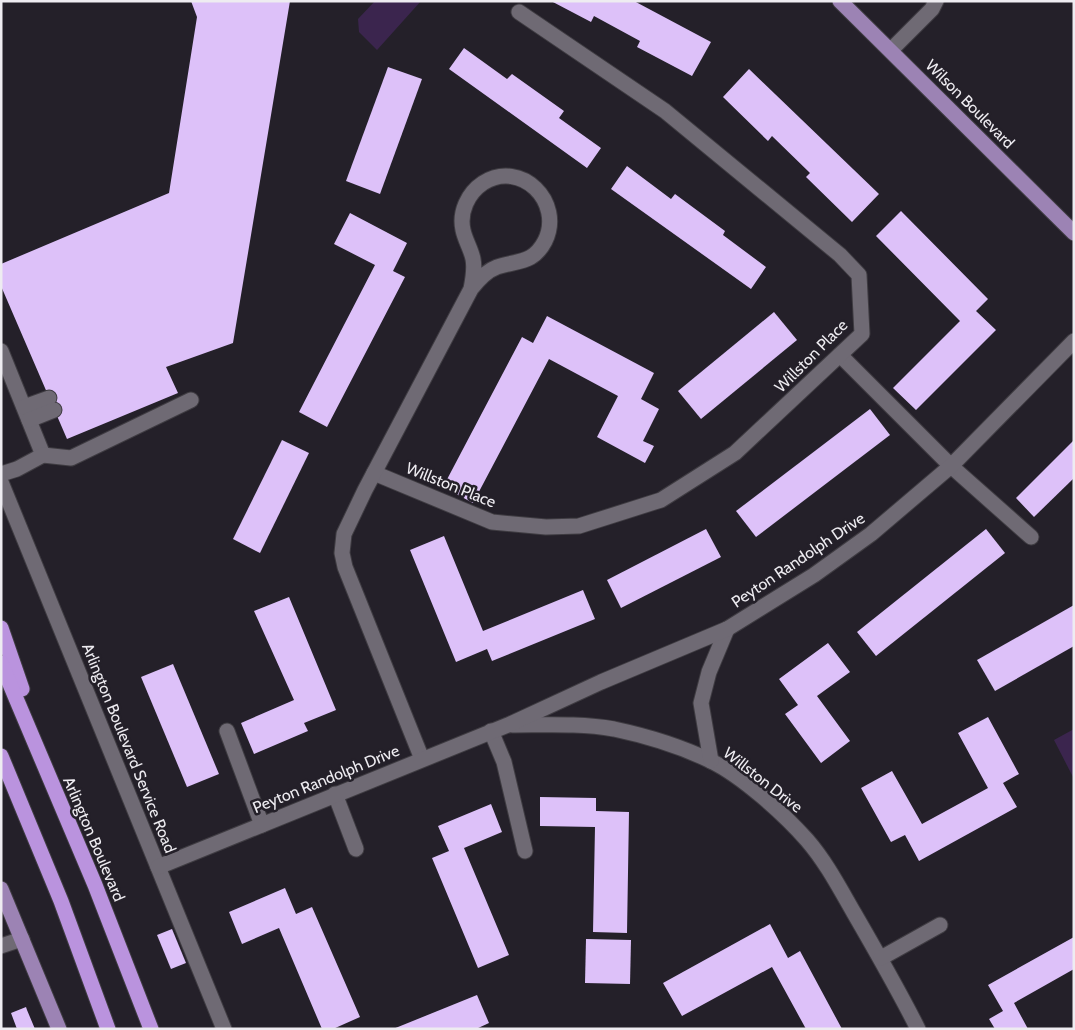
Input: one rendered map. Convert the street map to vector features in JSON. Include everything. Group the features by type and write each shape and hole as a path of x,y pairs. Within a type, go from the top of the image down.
{"highway":[{"path":"1,628 95,886"},
{"name":"Arlington Boulevard","path":"1,663 95,886 151,1029"},
{"path":"1,756 61,901 108,1029"}],"main road":[{"name":"Wilson Boulevard","path":"844,2 1074,232"},
{"path":"1,889 59,1029"}],"street":[{"path":"891,50 932,9 936,1"},
{"name":"Willston Place","path":"374,473 492,522 546,527 579,526 661,500 735,452 862,334 859,275 840,255 665,111 519,12"},
{"path":"422,759 345,567 342,553 344,534 471,289 482,276 496,267 522,262 533,256 544,243 549,231 549,211 541,193 532,184 509,176 496,178 484,183 474,191 466,202 462,217 463,230 473,258 474,278 471,289"},
{"name":"Peyton Randolph Drive","path":"711,761 701,703 709,672 727,629 814,575 871,534 951,466 1074,341"},
{"path":"1,351 43,454"},
{"path":"840,355 951,466 1031,537"},
{"path":"1,474 17,469 43,454 71,458 192,400"},
{"path":"27,413 52,404"},
{"name":"Arlington Boulevard Service Road","path":"1,482 224,1029"},
{"path":"508,725 600,682 727,629"},
{"name":"Peyton Randolph Drive","path":"158,867 508,725"},
{"name":"Willston Drive","path":"508,725 564,725 612,729 665,742 711,761 746,785 778,810 808,841 834,876 881,958 918,1029"},
{"path":"227,731 262,825"},
{"path":"491,731 504,762 524,851"},
{"path":"335,794 356,849"},
{"path":"881,958 940,925"},
{"path":"1,946 22,939"}],"shaded area":[{"path":"375,1 421,1 377,50 359,32 358,19"},
{"path":"1074,729 1074,776 1073,777 1054,740"}],"building":[{"path":"191,1 290,1 233,343 166,367 178,393 67,439 1,286 1,264 169,193 197,17"},
{"path":"551,1 634,1 711,42 692,76 637,47 640,41 594,16 591,22"},
{"path":"464,48 507,79 512,74 564,111 559,118 601,148 587,168 449,69"},
{"path":"388,67 422,79 380,194 346,181"},
{"path":"749,69 879,194 852,222 806,177 810,173 772,136 768,141 723,97"},
{"path":"627,166 671,199 675,194 725,231 723,235 766,267 751,289 611,189"},
{"path":"901,211 988,299 976,311 996,330 916,410 893,388 960,321 876,236"},
{"path":"350,213 407,243 393,271 405,277 327,427 299,412 375,265 334,244"},
{"path":"774,312 797,340 701,419 678,391"},
{"path":"547,316 654,373 641,399 659,409 643,441 654,446 645,463 597,437 618,396 549,359 473,503 443,487 522,337 533,343"},
{"path":"870,409 890,435 756,537 736,511"},
{"path":"282,440 309,453 260,553 233,539"},
{"path":"1074,440 1074,478 1034,517 1016,498"},
{"path":"706,529 721,557 621,608 607,580"},
{"path":"986,529 1005,553 876,656 857,632"},
{"path":"444,536 483,631 583,590 595,619 492,661 487,649 456,662 410,550"},
{"path":"289,597 336,710 304,723 308,731 254,754 241,723 294,700 254,611"},
{"path":"1074,605 1074,646 995,691 977,660"},
{"path":"828,643 850,672 817,696 850,741 821,763 785,714 798,705 779,679"},
{"path":"173,664 219,774 187,787 141,677"},
{"path":"988,717 1019,774 1003,783 1017,807 919,861 905,835 891,842 861,788 892,771 922,824 988,788 958,733"},
{"path":"540,797 596,798 596,811 629,812 627,933 593,932 595,827 540,826"},
{"path":"491,804 502,832 464,848 509,955 478,968 432,858 449,851 438,826"},
{"path":"285,888 296,914 312,907 360,1017 333,1029 322,1029 279,928 242,944 229,912"},
{"path":"770,924 788,958 800,951 842,1029 806,1029 772,967 682,1016 663,983"},
{"path":"172,929 186,963 171,969 157,935"},
{"path":"1074,937 1074,969 1014,1003 1028,1029 995,1029 989,1019 1003,1011 988,985"},
{"path":"586,939 631,940 630,984 585,983"},
{"path":"477,995 489,1023 476,1029 393,1029"},
{"path":"26,1007 35,1029 17,1029 11,1013"}]}
